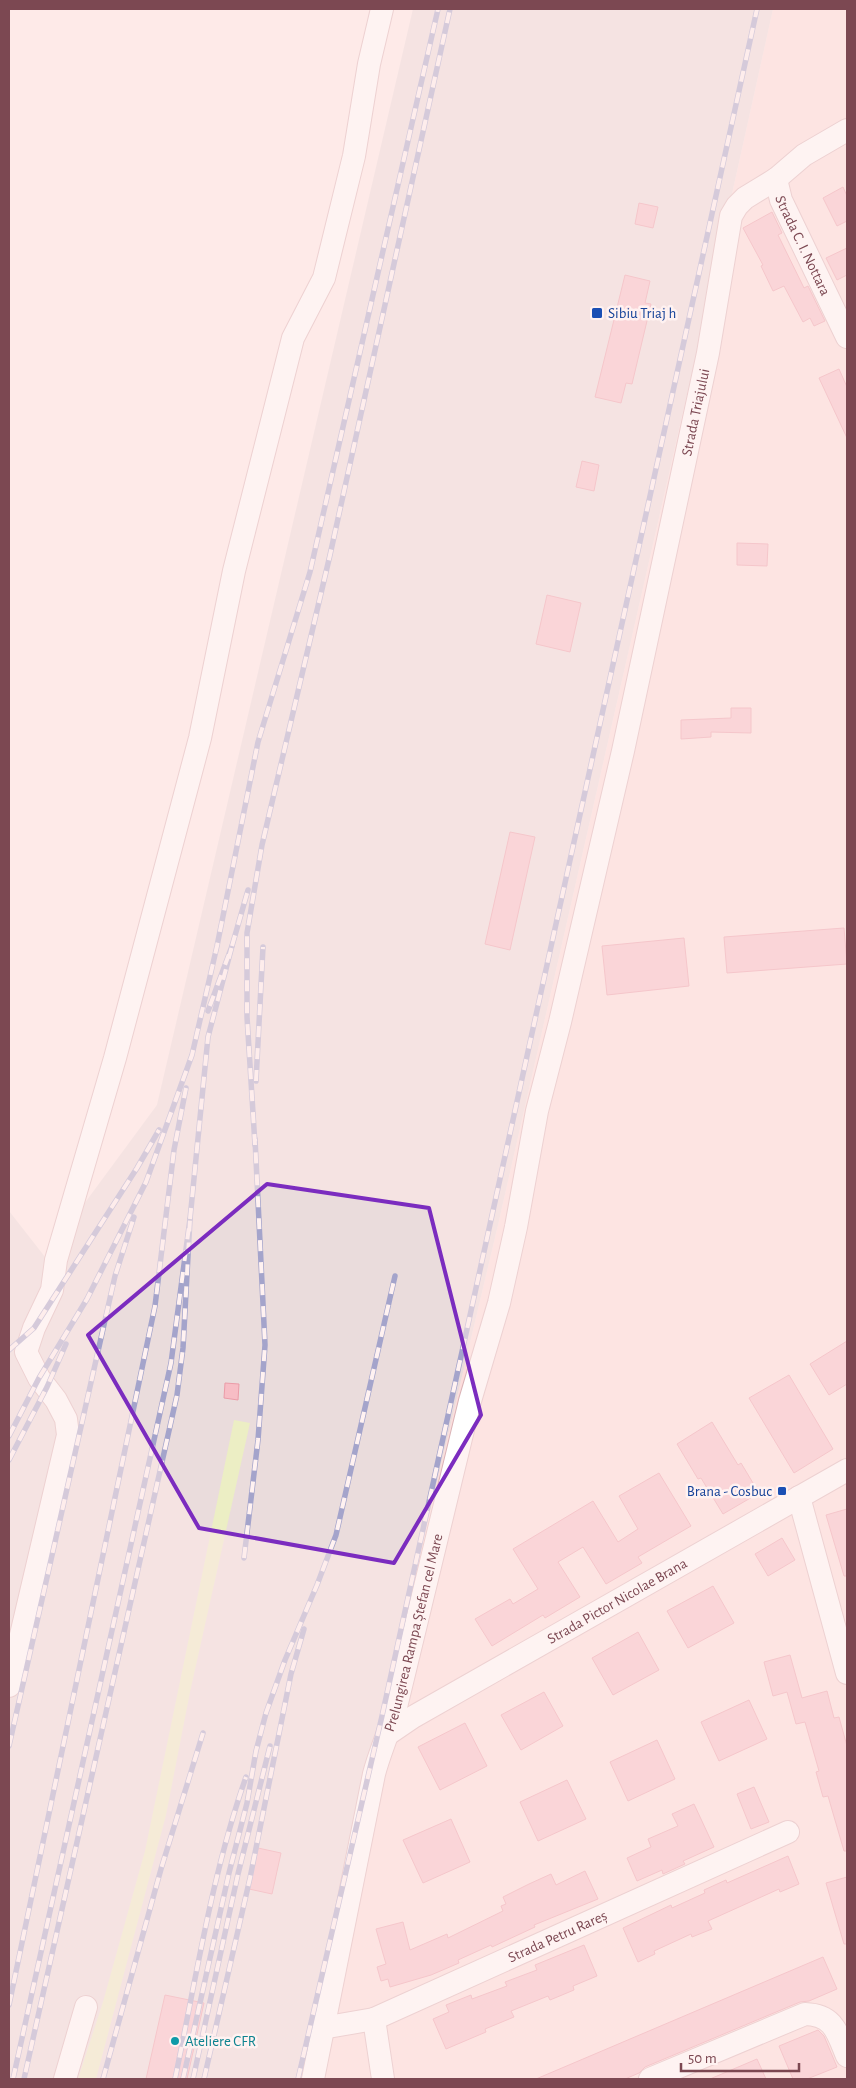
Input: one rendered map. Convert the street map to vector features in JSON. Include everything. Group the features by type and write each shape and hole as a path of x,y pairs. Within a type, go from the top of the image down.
{"street":[{"path":"9,1686 68,1436 66,1418 56,1400 39,1378 26,1352 34,1328 52,1290 56,1260 116,1058 200,738 234,571 293,338 324,278 354,156 369,64 382,9"},
{"name":"Strada Triajului","path":"523,1188 537,1111 560,1022 623,751 708,352 732,216 737,206 745,198 776,179 804,155 847,130"},
{"name":"Strada C. I. Nottara","path":"776,179 781,200 847,337"},
{"name":"Prelungirea Rampa Ștefan cel Mare","path":"313,2079 374,1774 382,1746 388,1734 470,1401 499,1303 523,1188"},
{"name":"Strada Pictor Nicolae Brana","path":"388,1734 413,1717 847,1470"},
{"path":"799,1497 847,1673"},
{"name":"Strada Petru Rareș","path":"322,2028 374,2018 788,1832"},
{"path":"65,2079 86,2007"},
{"path":"650,2079 805,2014 818,2014 830,2021 838,2034 847,2056"},
{"path":"374,2018 384,2079"}],"highlighted area":[{"path":"267,1184 429,1208 481,1415 394,1563 199,1528 88,1335"}],"shaded area":[{"path":"413,9 773,9 498,1225 295,2079 9,2079 9,1211 45,1257 157,1105"},
{"path":"773,9 847,9 847,2079 295,2079 498,1225"}],"green space":[{"path":"234,1420 250,1423 190,1692 166,1815 96,2079 78,2079 103,2002 145,1851"}],"building":[{"path":"843,187 847,196 847,221 837,226 823,198"},
{"path":"639,203 658,207 653,228 635,224"},
{"path":"772,212 782,233 778,235 804,288 808,286 825,321 814,326 810,318 803,322 784,286 773,291 761,266 763,265 743,228"},
{"path":"847,248 847,275 837,280 826,258"},
{"path":"625,275 650,281 645,303 651,304 632,384 626,383 621,403 595,397"},
{"path":"839,369 847,387 847,438 819,378"},
{"path":"582,461 599,465 594,491 576,487"},
{"path":"737,543 768,544 767,566 737,565"},
{"path":"547,595 581,603 570,652 536,644"},
{"path":"731,708 751,708 751,733 711,732 711,737 681,739 681,720 731,718"},
{"path":"510,832 535,837 510,950 485,944"},
{"path":"844,928 847,964 727,973 724,937"},
{"path":"684,938 689,986 607,995 602,946"},
{"path":"847,1341 847,1384 829,1395 810,1364"},
{"path":"789,1375 833,1449 794,1473 749,1398"},
{"path":"225,1383 239,1384 238,1400 224,1398"},
{"path":"712,1422 738,1465 741,1463 759,1493 723,1514 701,1478 698,1479 677,1444"},
{"path":"659,1473 691,1526 638,1557 642,1563 606,1584 583,1547 558,1562 580,1597 545,1618 543,1615 492,1646 475,1619 510,1599 513,1604 538,1589 513,1549 593,1501 618,1542 638,1529 619,1496"},
{"path":"847,1509 847,1576 844,1576 826,1515"},
{"path":"782,1538 795,1560 768,1576 755,1554"},
{"path":"713,1586 734,1623 688,1648 667,1611"},
{"path":"638,1632 659,1670 613,1695 592,1658"},
{"path":"790,1655 802,1698 827,1691 834,1718 839,1717 847,1746 847,1851 844,1851 828,1796 823,1797 816,1772 819,1771 805,1722 796,1724 787,1692 773,1696 764,1662"},
{"path":"544,1692 563,1726 521,1750 501,1715"},
{"path":"749,1700 767,1739 719,1761 701,1722"},
{"path":"465,1723 487,1766 440,1790 418,1747"},
{"path":"657,1740 675,1779 628,1801 610,1762"},
{"path":"567,1780 586,1819 538,1841 520,1802"},
{"path":"754,1787 769,1822 751,1829 737,1794"},
{"path":"694,1804 714,1847 683,1861 685,1864 663,1874 662,1870 637,1881 627,1858 651,1847 648,1839 678,1826 672,1814"},
{"path":"451,1819 470,1862 423,1883 403,1840"},
{"path":"258,1848 281,1853 272,1894 249,1889"},
{"path":"788,1856 799,1884 780,1892 779,1889 708,1921 712,1929 692,1937 691,1934 654,1951 655,1954 638,1962 623,1928 671,1905 672,1908 705,1893 704,1890 726,1880 727,1883"},
{"path":"585,1871 598,1899 534,1925 535,1927 458,1960 459,1963 431,1975 390,1987 388,1979 381,1981 377,1967 386,1964 376,1929 403,1922 410,1950 447,1934 448,1938 503,1911 501,1906 506,1904 503,1897 551,1874 556,1885"},
{"path":"847,1877 847,1944 844,1944 826,1883"},
{"path":"584,1945 597,1976 573,1986 574,1990 550,2000 548,1996 511,2011 514,2017 485,2029 486,2032 446,2049 433,2019 449,2012 446,2005 471,1995 472,1999 507,1986 505,1982 537,1970 535,1965"},
{"path":"823,1957 837,1989 809,2001 800,2002 645,2067 639,2073 625,2079 536,2079"},
{"name":"Ateliere CFR","path":"165,1995 204,2003 187,2079 146,2079"},
{"path":"818,2030 824,2036 837,2067 807,2079 793,2079 779,2046"},
{"path":"757,2059 766,2079 710,2079"}],"railway":[{"path":"9,1436 39,1378 87,1299 146,1182 192,1055 217,946 258,742 310,572 438,9"},
{"path":"255,1145 247,1017 247,933 262,845 330,555 450,9"},
{"path":"298,2079 382,1716 757,9"},
{"path":"232,946 248,890"},
{"path":"190,1219 208,1037 232,946 208,1011"},
{"path":"256,1081 263,947"},
{"path":"9,2005 155,1306 174,1150 186,1088"},
{"path":"9,1350 34,1328 137,1168 159,1130"},
{"path":"244,1558 258,1440 265,1345 255,1139"},
{"path":"9,1746 115,1276 134,1217"},
{"path":"13,2079 171,1363 190,1219 183,1348 177,1395 24,2079"},
{"path":"183,2079 266,1713 285,1660 336,1535 395,1276"},
{"path":"9,1460 47,1387 66,1344"},
{"path":"204,2079 250,1878 291,1674 304,1629"},
{"path":"103,2079 161,1869 203,1733"},
{"path":"193,2079 238,1874 270,1746"},
{"path":"175,2079 214,1888 234,1813 246,1777"}],"place":[{"name":"Sibiu Triaj h","path":"597,313"},
{"name":"Brana - Cosbuc","path":"782,1491"},
{"name":"Ateliere CFR","path":"175,2041"}]}
